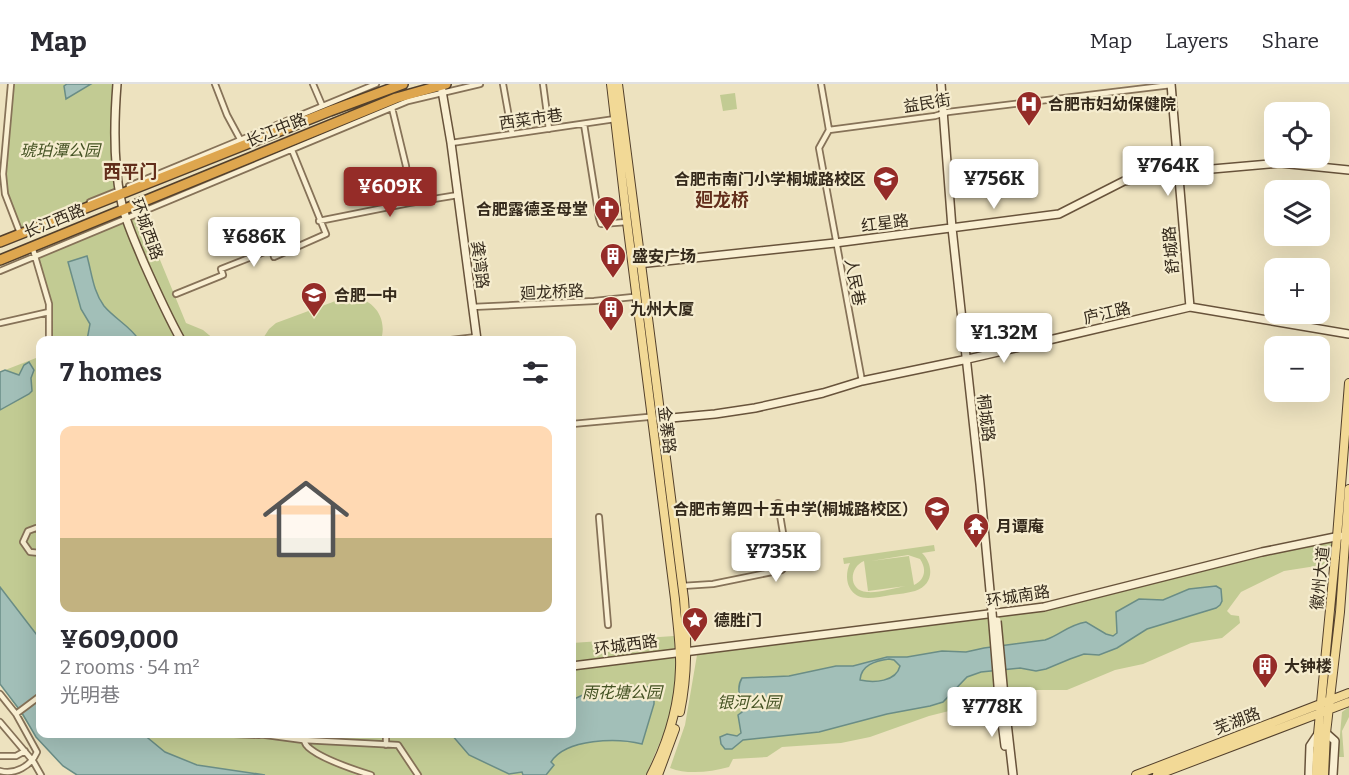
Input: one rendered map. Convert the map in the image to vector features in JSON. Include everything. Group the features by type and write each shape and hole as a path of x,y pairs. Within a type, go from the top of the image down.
{"highway":[{"name":"长江中路","path":"118,193 403,84"},
{"name":"长江中路","path":"123,213 396,98 443,87"},
{"name":"长江西路","path":"0,240 118,193"},
{"name":"长江西路","path":"0,260 123,213"}],"main road":[{"name":"金寨路","path":"611,84 627,222 636,264 660,419 682,586 685,680 671,744 658,775"},
{"name":"金寨路","path":"618,84 636,264 683,651 675,708 666,742 651,775"},
{"name":"徽州大道","path":"1324,775 1320,713 1344,535 1349,383"},
{"name":"徽州大道","path":"1316,775 1330,700 1349,489"},
{"name":"芜湖路","path":"1136,775 1349,693"},
{"name":"芜湖路","path":"1157,775 1349,702"}],"street":[{"path":"11,84 3,174 5,194 20,232"},
{"name":"环城西路","path":"117,84 118,193 123,213 179,336"},
{"path":"215,84 227,115 240,139"},
{"path":"313,84 322,105"},
{"path":"118,193 240,139 376,84"},
{"path":"0,271 36,257 123,213 291,150 443,87 480,84"},
{"path":"503,84 512,134"},
{"path":"543,84 549,129"},
{"name":"人民巷","path":"821,84 829,130 819,148 862,381"},
{"name":"桐城路","path":"944,84 953,228 967,360 985,484 1001,697 1011,775"},
{"name":"益民街","path":"829,130 946,112 1171,84"},
{"name":"舒城路","path":"1171,84 1190,307"},
{"name":"龚湾路","path":"443,87 476,336"},
{"path":"392,108 406,166 409,203"},
{"name":"西菜市巷","path":"451,143 615,119"},
{"path":"584,123 598,218 601,224 627,222"},
{"path":"176,294 223,275 220,269 272,249 274,257 326,234 291,150"},
{"name":"红星路","path":"636,264 835,243 1059,214 1124,181 1178,172 1280,163 1349,170"},
{"path":"320,221 458,195"},
{"path":"32,246 43,277 49,312 49,336"},
{"name":"廻龙桥路","path":"472,307 566,303 633,297"},
{"name":"庐江路","path":"660,419 755,408 823,393 862,381 967,360 1190,307 1349,334"},
{"path":"0,323 49,312"},
{"path":"576,424 648,417"},
{"path":"682,586 713,584 782,570 788,563 778,503"},
{"path":"599,517 608,625"},
{"path":"36,528 28,531 23,542 30,552 36,553"},
{"name":"环城南路","path":"683,651 1044,607 1262,552 1344,535"},
{"name":"环城西路","path":"576,665 683,651"},
{"path":"0,694 16,714 37,752 33,761 18,770 4,773 0,771"},
{"path":"16,714 36,699"},
{"path":"0,722 33,761 41,775"},
{"path":"1309,775 1310,746 1322,734 1335,741 1334,775"},
{"path":"288,738 398,745 418,775"},
{"path":"386,738 386,745"},
{"path":"303,740 308,747 346,767 371,775"},
{"path":"0,756 16,756 25,751"}],"green space":[{"name":"琥珀潭公园","path":"11,84 117,84 119,190 19,231 5,194 3,174"},
{"path":"735,93 737,109 723,111 720,95"},
{"path":"143,212 151,238 186,323 203,330 210,336 49,336 49,304 36,257"},
{"path":"349,296 365,300 377,310 383,332 382,336 265,336 276,323"},
{"name":"雨花塘公园","path":"36,358 36,734 0,684 0,372"},
{"path":"896,503 897,514 876,517 875,506"},
{"name":"银河公园","path":"1333,541 1334,569 1316,566 1284,571 1241,592 1227,611 1231,615 1239,616 1240,623 1222,638 1191,643 1143,664 1115,670 1067,690 1024,690 929,716 870,737 841,743 782,747 767,757 733,759 729,767 714,770 692,772 670,768 685,725 697,655 1007,614"},
{"path":"934,545 935,551 922,553 929,563 930,574 929,580 921,588 871,598 861,597 852,591 847,581 850,563 844,564 843,558","holes":["908,555 920,559 924,567 923,577 914,585 909,556 871,561","864,561 868,591 906,586 876,592 861,591 856,588 853,573 855,568"]},
{"name":"雨花塘公园","path":"674,636 677,672 669,721 646,775 77,775 39,738 576,738 576,643"},
{"path":"1349,707 1349,717 1342,731 1344,757 1338,757 1342,712"}],"water":[{"path":"91,84 66,99 64,86"},
{"path":"87,256 100,300 108,311 135,336 88,336 90,324 81,309 68,262"},
{"path":"29,362 34,370 31,378 32,391 0,410 0,372 5,370 19,375 24,365"},
{"path":"1216,586 1221,589 1222,601 1216,608 1147,629 1117,648 1099,655 1084,654 1036,671 1020,668 981,672 967,677 943,702 930,706 887,714 819,732 743,740 732,749 725,749 721,744 720,737 727,734 737,736 741,733 738,715 742,712 739,690 742,678 789,676 836,666 853,666 887,657 907,657 942,651 966,652 1045,640 1074,625 1086,622 1113,636 1117,633 1116,612 1139,599 1163,600 1189,589","holes":["884,660 894,660 900,666 898,671 889,678 878,681 860,680 866,667"]},
{"path":"0,587 36,634 36,737 22,713 0,684"},
{"path":"637,686 654,690 654,704 642,744 607,741 580,744 558,754 551,762 554,765 546,775 523,775 522,772 509,774 469,755 454,738 576,738 576,698 585,694 592,696"},
{"path":"37,738 148,738 165,752 197,765 265,775 77,775 63,766"}],"place":[{"name":"合肥市妇幼保健院","path":"1029,127"},
{"name":"合肥市南门小学桐城路校区","path":"886,202"},
{"name":"合肥露德圣母堂","path":"607,232"},
{"name":"盛安广场","path":"613,279"},
{"name":"合肥一中","path":"314,318"},
{"name":"九州大厦","path":"611,332"},
{"name":"合肥市第四十五中学(桐城路校区）","path":"937,532"},
{"name":"月谭庵","path":"976,549"},
{"name":"德胜门","path":"695,643"},
{"name":"大钟楼","path":"1265,689"}],"district":[{"name":"西平门","path":"130,172"},
{"name":"廻龙桥","path":"722,200"}]}
